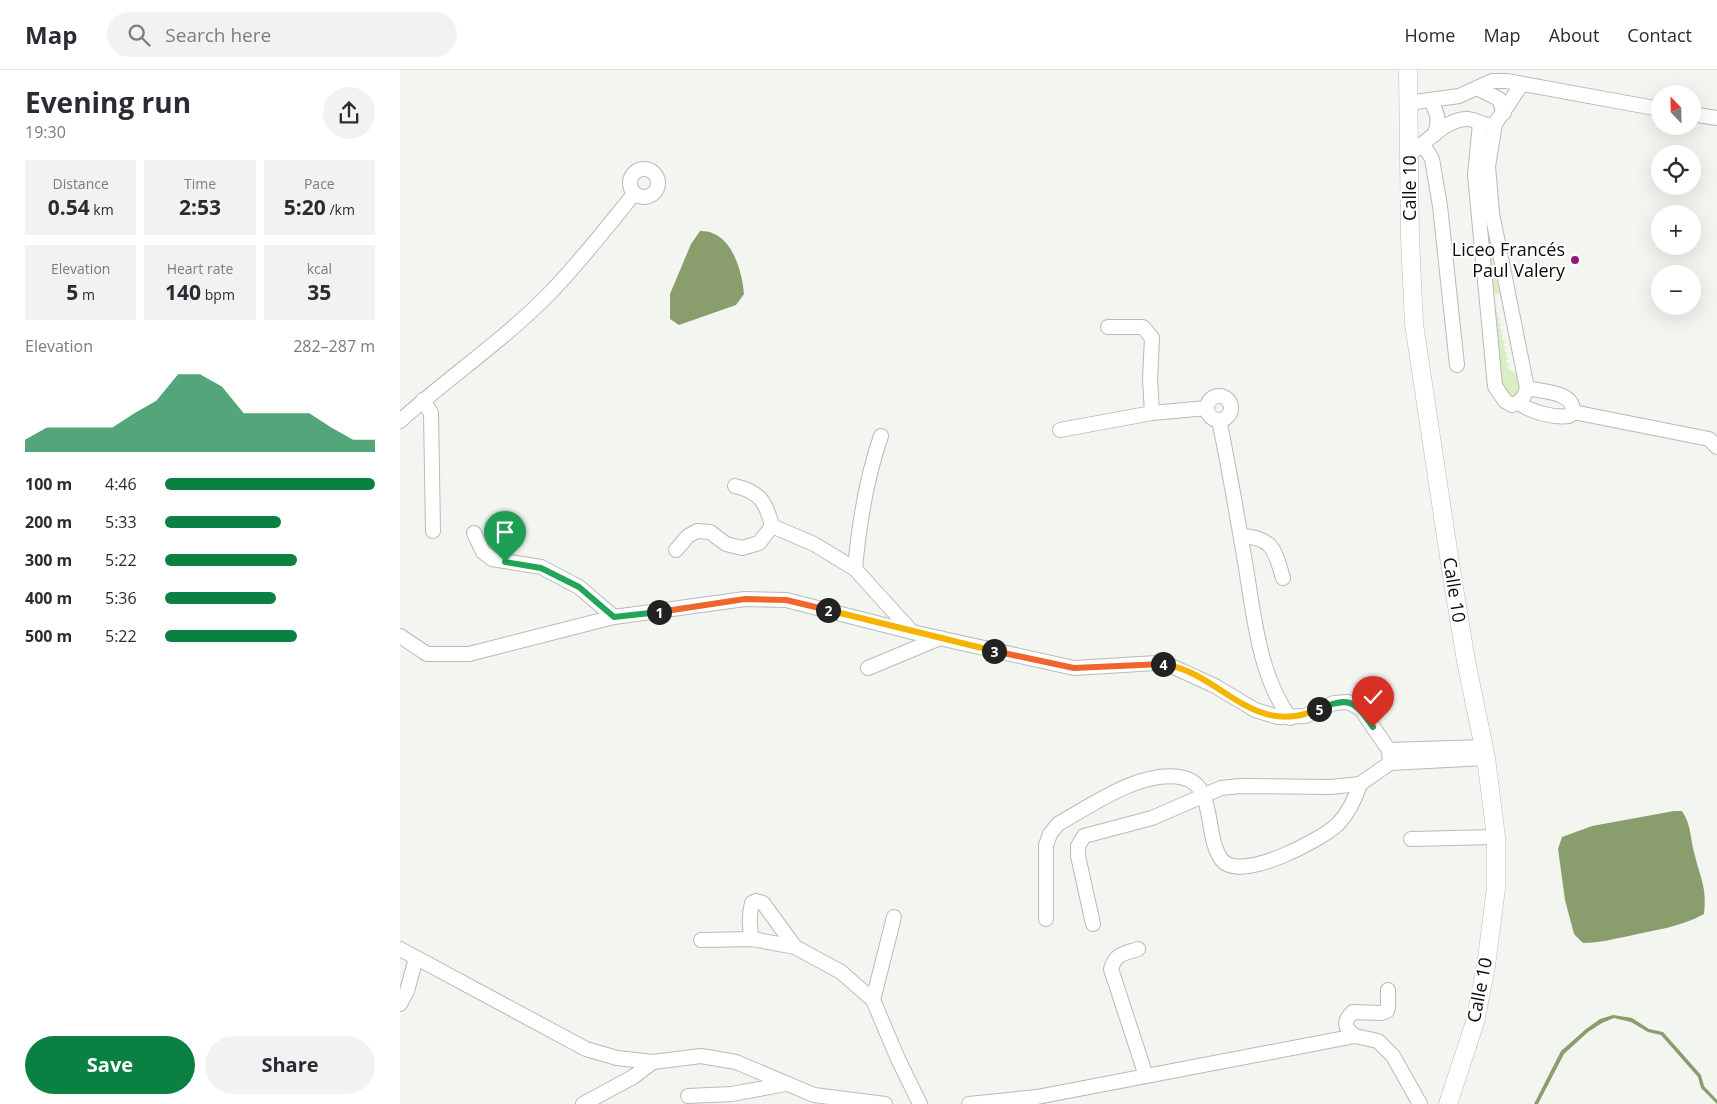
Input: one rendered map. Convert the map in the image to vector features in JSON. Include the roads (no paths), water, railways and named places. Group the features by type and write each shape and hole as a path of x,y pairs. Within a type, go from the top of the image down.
{"main road":[{"name":"Calle 10","path":"1408,70 1408,103 1416,150 1410,255 1414,324 1448,554 1466,661 1485,752 1496,837 1496,888 1486,966 1475,1022 1448,1104"}],"lane":[{"path":"1408,103 1459,96 1492,81 1507,81 1651,107"},
{"path":"1458,364 1440,206 1432,159 1416,150 1449,124 1460,120 1469,119 1488,126 1500,118 1522,84"},
{"path":"1477,88 1499,99 1500,118 1488,166 1492,213 1527,388 1525,396 1519,402 1512,404 1505,401 1495,386 1476,175 1480,124"},
{"path":"1431,101 1438,118 1438,126 1434,135"},
{"path":"1701,115 1717,118"},
{"path":"400,422 423,400 501,338 549,293 590,248 634,194"},
{"path":"1108,327 1143,327 1149,332 1152,338 1150,379 1152,413"},
{"path":"1527,388 1562,396 1570,400 1573,412"},
{"path":"1216,396 1222,396 1231,405 1230,414 1219,420 1209,415 1207,408 1210,399 1216,396"},
{"path":"423,400 431,413 433,531"},
{"path":"1519,402 1526,408 1552,415 1568,416 1573,412"},
{"path":"1060,430 1152,413 1207,408"},
{"path":"1573,412 1714,441"},
{"path":"1219,420 1241,536 1254,623 1263,657 1278,700 1290,718"},
{"path":"856,569 859,529 871,465 881,436"},
{"path":"735,486 749,490 760,498 767,507 772,526"},
{"path":"772,526 814,544 856,569 912,632"},
{"path":"676,550 688,536 697,532 710,532 726,544 742,548 759,543 772,526"},
{"path":"474,533 483,552 492,559 541,568 579,587 614,617"},
{"path":"1241,536 1253,536 1267,542 1275,552 1283,578"},
{"path":"400,636 427,654 469,654 614,617 745,599 786,600 912,632 1074,668 1156,663 1170,665 1215,686 1267,715 1290,718 1305,716 1334,703 1348,702 1361,709 1390,756"},
{"path":"868,668 940,638"},
{"path":"1046,919 1046,845 1050,834 1058,824 1128,784 1159,778 1182,777 1196,782 1204,794 1214,847 1223,862 1239,868 1255,865 1304,846 1336,825 1347,813 1356,798 1360,784 1390,756 1485,752"},
{"path":"1093,924 1078,856 1078,846 1084,836 1152,818 1221,788 1240,786 1330,787 1360,784"},
{"path":"1411,839 1496,837"},
{"path":"752,939 749,929 749,912 752,903 756,901 763,903 795,947"},
{"path":"873,1000 894,917"},
{"path":"701,940 752,939 795,947 842,972 873,1000 898,1059 920,1104"},
{"path":"400,949 586,1049 618,1058 653,1062 700,1056 736,1062 814,1095 885,1104"},
{"path":"1138,949 1119,955 1114,960 1111,970 1146,1076"},
{"path":"400,1004 407,991 416,958"},
{"path":"1388,990 1388,1007 1386,1011 1380,1013 1353,1012 1346,1018 1345,1024 1348,1031 1355,1036 1378,1042 1393,1056 1420,1104"},
{"path":"969,1104 1037,1097 1355,1036"},
{"path":"583,1104 633,1077 653,1062"},
{"path":"688,1096 732,1094 786,1084"}],"place":[{"name":"Liceo Francés Paul Valery","path":"1575,260"}]}
